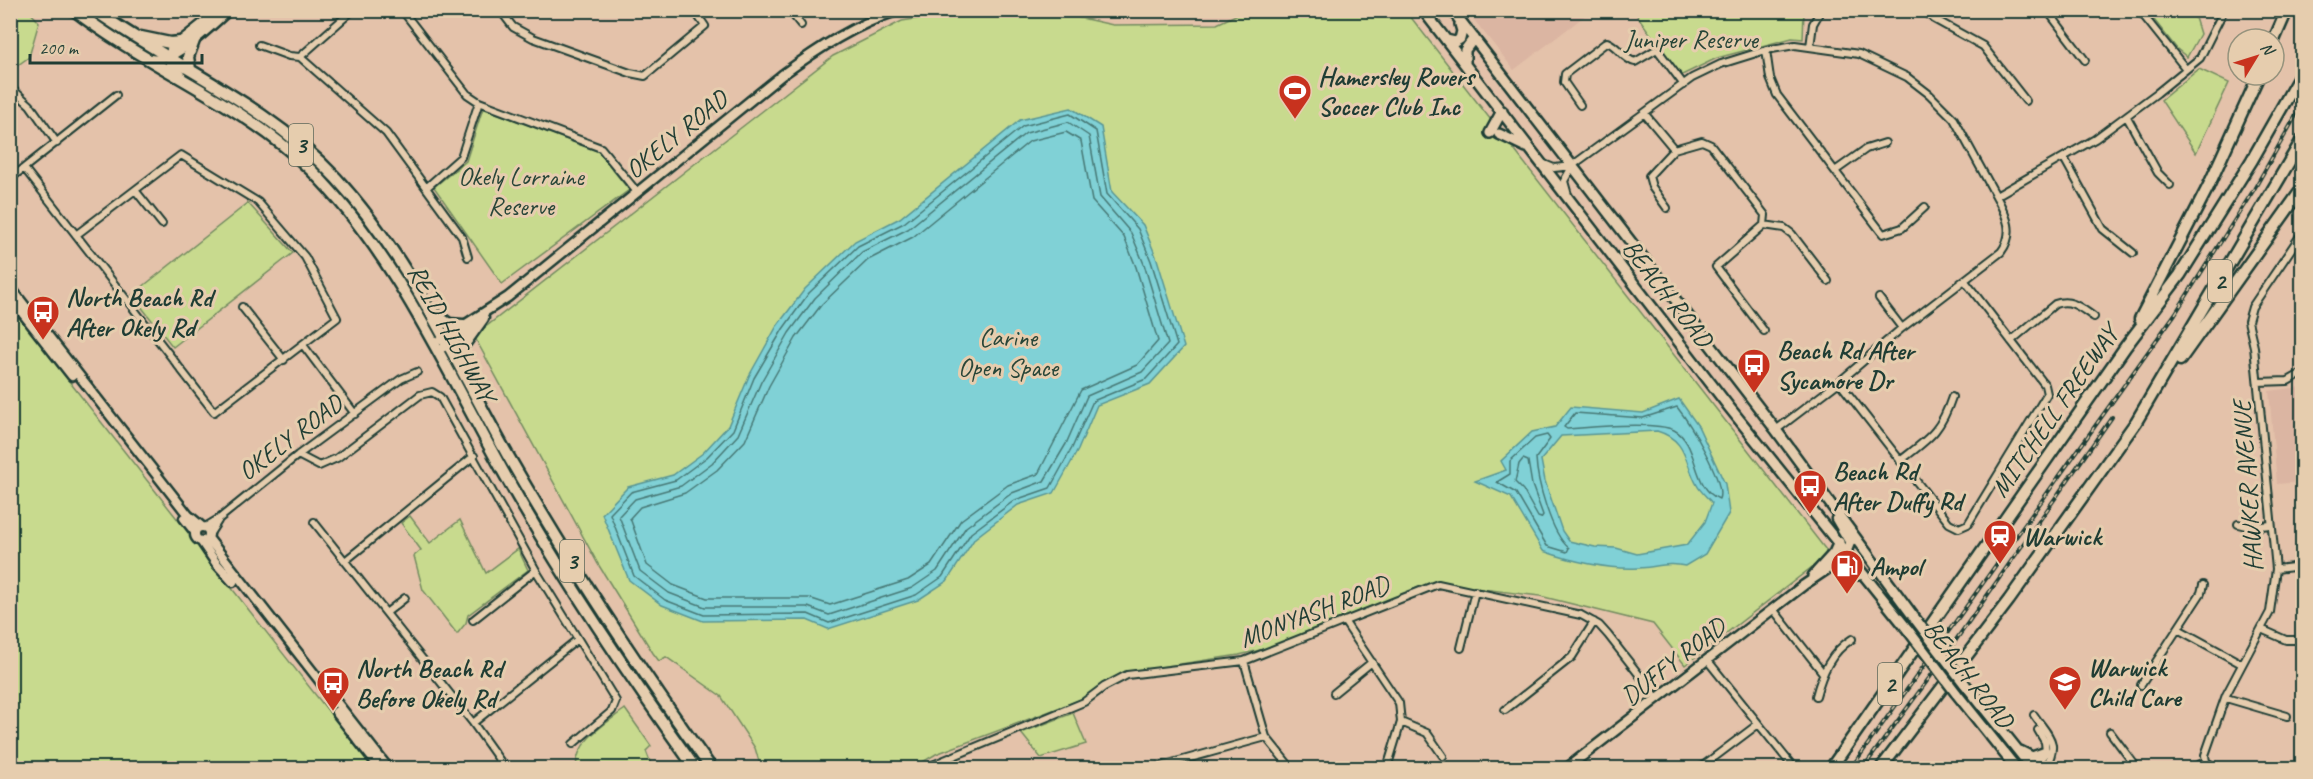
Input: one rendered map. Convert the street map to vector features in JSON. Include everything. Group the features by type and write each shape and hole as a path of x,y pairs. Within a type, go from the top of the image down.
{"highway":[{"name":"REID HIGHWAY","path":"74,10 269,134 310,169 377,248 436,348 525,509 625,668 694,768"},
{"name":"REID HIGHWAY","path":"94,10 129,34 172,53 190,69 235,95 278,125 335,177 387,242 446,341 508,456 580,575 711,768"},
{"path":"2280,27 2287,10"},
{"path":"129,34 170,43 172,53"},
{"path":"190,69 188,54 195,38"},
{"name":"MITCHELL FREEWAY","path":"1831,768 2126,346 2180,275 2252,160 2302,72"},
{"path":"2126,346 2208,187 2254,87"},
{"name":"2","path":"1881,768 2009,600 2136,422 2302,140"},
{"path":"2136,422 2302,189"},
{"path":"427,308 449,324 463,325"},
{"path":"458,363 463,346 487,314"}],"main road":[{"path":"172,53 220,10"},
{"path":"148,59 162,60 195,38 229,10"},
{"name":"OKELY ROAD","path":"436,348 487,314 782,75 829,41 861,24 899,10"},
{"name":"BEACH ROAD","path":"1424,10 1779,470 1848,552 2016,768"},
{"path":"1446,40 1455,42 1461,38 1462,31 1453,12"},
{"name":"BEACH ROAD","path":"1453,12 1776,430 1964,683 2033,768"},
{"path":"1465,64 1465,50 1473,38"},
{"path":"172,53 173,68 189,82"},
{"path":"1502,111 1495,133 1531,149"},
{"path":"10,287 203,533 216,563 380,768"},
{"path":"10,297 203,533 388,768"},
{"name":"OKELY ROAD","path":"446,341 463,325 487,314"},
{"path":"1815,483 1822,501 1848,536 1850,546 1848,552 1863,554 1875,565"},
{"path":"1814,576 1834,553 1839,542"},
{"name":"DUFFY ROAD","path":"1804,585 1838,563 1848,552"},
{"name":"DUFFY ROAD","path":"1567,768 1848,552"},
{"path":"1838,563 1852,567 1893,612"},
{"path":"2015,748 2032,757 2046,752"}],"street":[{"path":"300,57 353,10"},
{"path":"402,10 467,94 479,102 601,148 637,192"},
{"path":"500,10 513,27 533,39 630,74 645,76 705,26 694,10"},
{"path":"789,10 801,25"},
{"path":"1810,47 1813,24 1821,10"},
{"path":"1924,10 1934,19 1983,46 2026,101"},
{"path":"2047,10 2085,60"},
{"path":"2139,10 2186,69"},
{"path":"1996,196 2064,158 2127,117 2200,58 2224,10"},
{"path":"1580,105 1564,82 1565,74 1607,42 1614,45 1628,60 1635,62 1658,49 1684,85"},
{"path":"259,45 289,56 300,57 386,133 462,237 468,257"},
{"path":"1570,200 1564,181 1573,165 1684,85 1721,64 1766,50 1795,45 1858,54 1881,63 1929,94 1954,119 2007,219 2007,242 1997,256 1902,328 1839,382 1776,430"},
{"path":"1766,50 1770,78 1778,95 1883,234 1902,228 1925,207"},
{"path":"10,87 30,105 57,143"},
{"path":"10,179 116,95"},
{"path":"426,188 461,157 479,102"},
{"path":"1644,112 1674,149"},
{"path":"2127,117 2158,173 2170,185"},
{"path":"1667,208 1652,187 1649,176 1674,149 1702,141 1711,145 1765,215 1764,225 1716,267 1764,331"},
{"path":"1835,171 1866,149 1885,143"},
{"path":"24,168 76,235 214,412 337,318 306,256 258,202 181,155 76,235"},
{"path":"2064,158 2103,229 2133,253"},
{"path":"1542,163 1554,168 1573,165"},
{"path":"135,190 162,224"},
{"path":"1764,225 1784,228 1792,234 1828,281"},
{"name":"HAWKER AVENUE","path":"2206,762 2205,755 2226,698 2270,612 2276,569 2258,382 2248,321 2252,307 2302,233"},
{"path":"1839,382 1949,524 1959,528 1968,524 2047,396 2045,385 1965,281"},
{"path":"1880,298 1902,328"},
{"path":"2011,341 2055,303 2072,302 2094,317"},
{"path":"242,307 284,360"},
{"path":"303,345 355,414"},
{"name":"OKELY ROAD","path":"203,533 298,455 401,379 417,372"},
{"path":"2258,382 2288,381 2302,373"},
{"path":"298,455 319,466 338,458 420,395 432,392 440,397 536,570 616,701 612,711 573,744"},
{"path":"1900,461 1935,433 1944,419 1952,397"},
{"path":"345,561 474,456"},
{"path":"314,522 473,723 505,768"},
{"path":"2238,524 2250,527 2271,525"},
{"path":"2276,569 2302,566"},
{"path":"473,620 536,570"},
{"name":"MONYASH ROAD","path":"925,768 1084,702 1104,687 1127,675 1244,661 1438,584 1544,605 1581,615 1594,622 1608,635 1658,699"},
{"path":"2141,685 2201,593 2203,585"},
{"path":"1461,648 1475,591"},
{"path":"386,613 405,598"},
{"path":"1773,609 1823,673"},
{"path":"1344,621 1399,702 1401,722 1387,768"},
{"path":"1505,710 1572,657 1594,622"},
{"path":"2178,628 2242,664"},
{"path":"2261,628 2286,640 2302,640"},
{"path":"473,723 578,639"},
{"path":"1816,696 1823,673 1840,646 1852,639"},
{"path":"1244,661 1266,737 1291,768"},
{"path":"1708,661 1757,725 1794,768"},
{"path":"1334,693 1372,662"},
{"path":"2226,698 2288,716"},
{"path":"2034,715 2053,745 2053,754 2045,768"},
{"path":"1401,722 1427,734 1443,756"},
{"path":"1700,768 1757,725"},
{"path":"2033,768 2046,752 2045,742 2038,729"},
{"path":"2110,732 2137,768"},
{"path":"1155,768 1266,737"},
{"path":"2191,768 2206,762 2217,768"}],"shaded area":[{"path":"1467,11 1591,11 1514,70"},
{"path":"2302,387 2302,482 2277,484 2269,391"}],"green space":[{"path":"11,10 29,11 39,22 29,57 11,70"},
{"name":"Carine Open Space","path":"973,10 1049,11 1113,25 1217,24 1244,11 1406,11 1826,550 1825,557 1685,665 1653,624 1540,596 1435,583 1285,644 1239,655 1122,673 1082,699 936,754 913,768 761,768 755,748 721,696 666,657 659,661 653,653 598,564 474,336 833,56 902,21"},
{"name":"Juniper Reserve","path":"1634,11 1804,11 1803,39 1792,38 1717,58 1680,76"},
{"path":"2147,11 2193,11 2200,34 2187,57 2177,49"},
{"path":"2199,69 2226,82 2227,87 2196,153 2161,100"},
{"name":"Okely Lorraine Reserve","path":"483,108 598,151 629,190 502,284 434,187 466,161"},
{"path":"248,203 293,253 173,347 132,295"},
{"path":"10,306 373,768 11,768"},
{"path":"410,516 430,543 460,520 486,573 518,549 528,570 468,615 466,623 457,634 423,590 414,556 421,550 401,523"},
{"path":"625,709 651,746 646,751 651,764 645,768 576,768 577,758 586,741 600,727"},
{"path":"1073,713 1086,744 1041,758 1021,733"}],"water":[{"path":"1071,108 1101,127 1112,192 1143,225 1157,259 1184,347 1150,384 1097,405 1078,450 1054,493 1018,505 975,538 947,581 918,600 828,629 807,620 703,621 662,605 629,580 602,514 628,487 673,475 703,453 728,426 749,376 777,326 805,289 855,241 900,218 1020,120"},
{"path":"1679,399 1698,426 1725,484 1729,513 1705,554 1685,566 1615,568 1543,551 1511,497 1475,481 1506,470 1501,461 1532,432 1555,427 1571,407 1643,413","holes":["1657,431 1667,435 1683,452 1697,485 1712,503 1705,522 1687,545 1637,554 1616,548 1595,547 1569,541 1562,531 1545,481 1541,460 1561,436"]}],"railway":[{"path":"1851,768 2175,314 2253,191 2302,105"},
{"path":"1863,768 1930,677 2112,417"}],"place":[{"name":"Hamersley Rovers Soccer Club Inc","path":"1295,120"},
{"name":"North Beach Rd After Okely Rd","path":"43,341"},
{"name":"Beach Rd After Sycamore Dr","path":"1754,394"},
{"name":"Beach Rd After Duffy Rd","path":"1810,515"},
{"name":"Warwick","path":"2000,565"},
{"name":"Ampol","path":"1847,595"},
{"name":"Warwick Child Care","path":"2065,711"},
{"name":"North Beach Rd Before Okely Rd","path":"333,712"}]}
